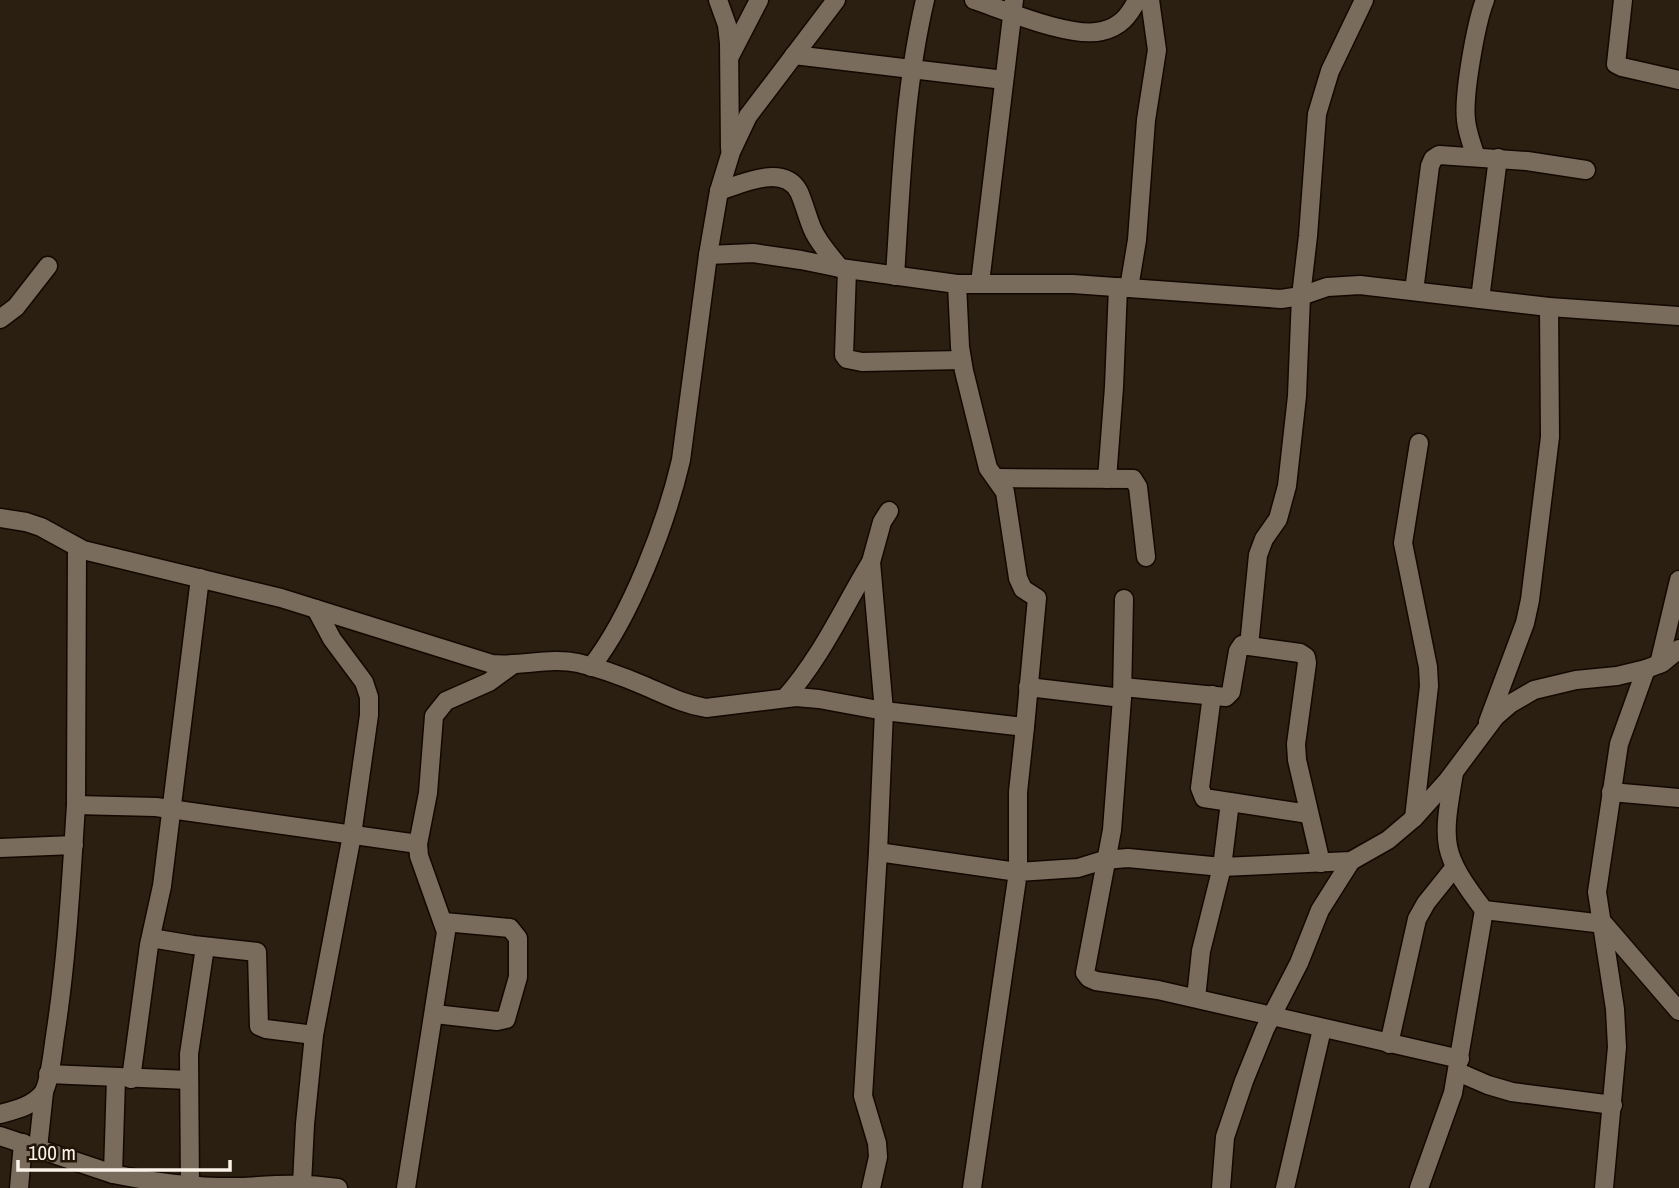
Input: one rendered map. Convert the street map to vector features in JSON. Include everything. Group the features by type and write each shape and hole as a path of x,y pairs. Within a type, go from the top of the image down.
{"street":[{"path":"718,0 727,25 730,152"},
{"path":"729,58 759,0"},
{"path":"591,667 614,636 673,494 681,460 708,254 719,191 730,152 748,116 836,0"},
{"path":"895,276 912,69 925,0"},
{"path":"974,0 1013,6 1081,33 1101,32 1117,25 1130,15 1137,0"},
{"path":"1107,479 1124,288 1137,240 1146,120 1157,50 1150,0"},
{"path":"1249,646 1258,555 1264,539 1279,519 1287,486 1297,396 1301,296 1317,114 1329,71 1364,0"},
{"path":"1476,157 1465,120 1475,39 1485,0"},
{"path":"1623,0 1616,64 1679,80"},
{"path":"979,283 1013,6"},
{"path":"794,55 1004,80"},
{"path":"1414,291 1433,159 1439,155 1498,158 1586,170"},
{"path":"1480,299 1498,158"},
{"path":"719,191 764,177 786,178 793,183 799,191 817,238 843,269 844,355 847,359 862,362 962,360"},
{"path":"708,254 753,253 843,269 957,284 1024,282 1281,299 1342,285 1679,316"},
{"path":"0,319 16,307 48,266"},
{"path":"957,284 962,360 988,468 1005,492 1018,578 1023,589 1037,598 1018,792 1018,872 972,1188"},
{"path":"1486,728 1525,623 1530,600 1550,437 1549,306"},
{"path":"1414,818 1427,716 1429,676 1403,543 1419,443"},
{"path":"996,478 1125,478 1137,482 1146,557"},
{"path":"785,698 806,675 818,656 870,562 881,522 889,510"},
{"path":"0,518 41,527 77,547 316,609 480,660 511,666 577,663 644,685 675,701 692,706 706,708 785,698 819,699 884,711 1025,727"},
{"path":"19,1188 46,1083 63,984 76,806 77,547"},
{"path":"870,562 884,711 863,1096 877,1143 878,1157 871,1188"},
{"path":"113,1174 124,1078 161,894 200,578"},
{"path":"1604,1188 1616,1047 1615,1009 1597,892 1619,744 1653,667 1679,580"},
{"path":"1124,599 1122,693 1113,817 1085,973 1089,978 1196,998 1389,1044 1459,1065 1488,1086 1512,1092 1613,1105"},
{"path":"302,1184 314,1035 352,835 369,715 369,697 364,682 332,639 316,609"},
{"path":"1028,687 1226,697 1229,695 1239,647 1242,645 1300,653 1306,657 1307,663 1296,744 1297,760 1321,863"},
{"path":"878,852 1018,872 1078,868 1104,860 1128,858 1222,867 1351,861 1388,840 1414,818 1486,728 1510,704 1534,690 1653,667 1679,649"},
{"path":"406,1188 446,941 444,922 419,856 418,844 428,793 434,716 446,701 489,682 511,666"},
{"path":"1212,695 1200,788 1205,798 1309,814"},
{"path":"1419,1188 1442,1127 1459,1065 1484,910 1454,868 1447,849 1446,829 1455,770"},
{"path":"1611,792 1679,798"},
{"path":"1196,998 1201,951 1222,867 1230,802"},
{"path":"76,806 133,805 170,809 418,844"},
{"path":"0,848 74,845"},
{"path":"1221,1188 1224,1137 1230,1117 1320,910 1351,861"},
{"path":"1389,1044 1417,919 1426,903 1454,868"},
{"path":"1484,910 1604,924 1679,1011"},
{"path":"435,1014 503,1021 506,1019 518,977 518,938 510,928 444,922"},
{"path":"151,938 257,952 259,1026 314,1035"},
{"path":"190,1186 189,1054 205,947"},
{"path":"1285,1188 1322,1029"},
{"path":"46,1083 124,1078 189,1080"},
{"path":"0,1114 33,1102 46,1083"},
{"path":"0,1136 113,1174 190,1186 256,1187 302,1184 338,1188"}]}
